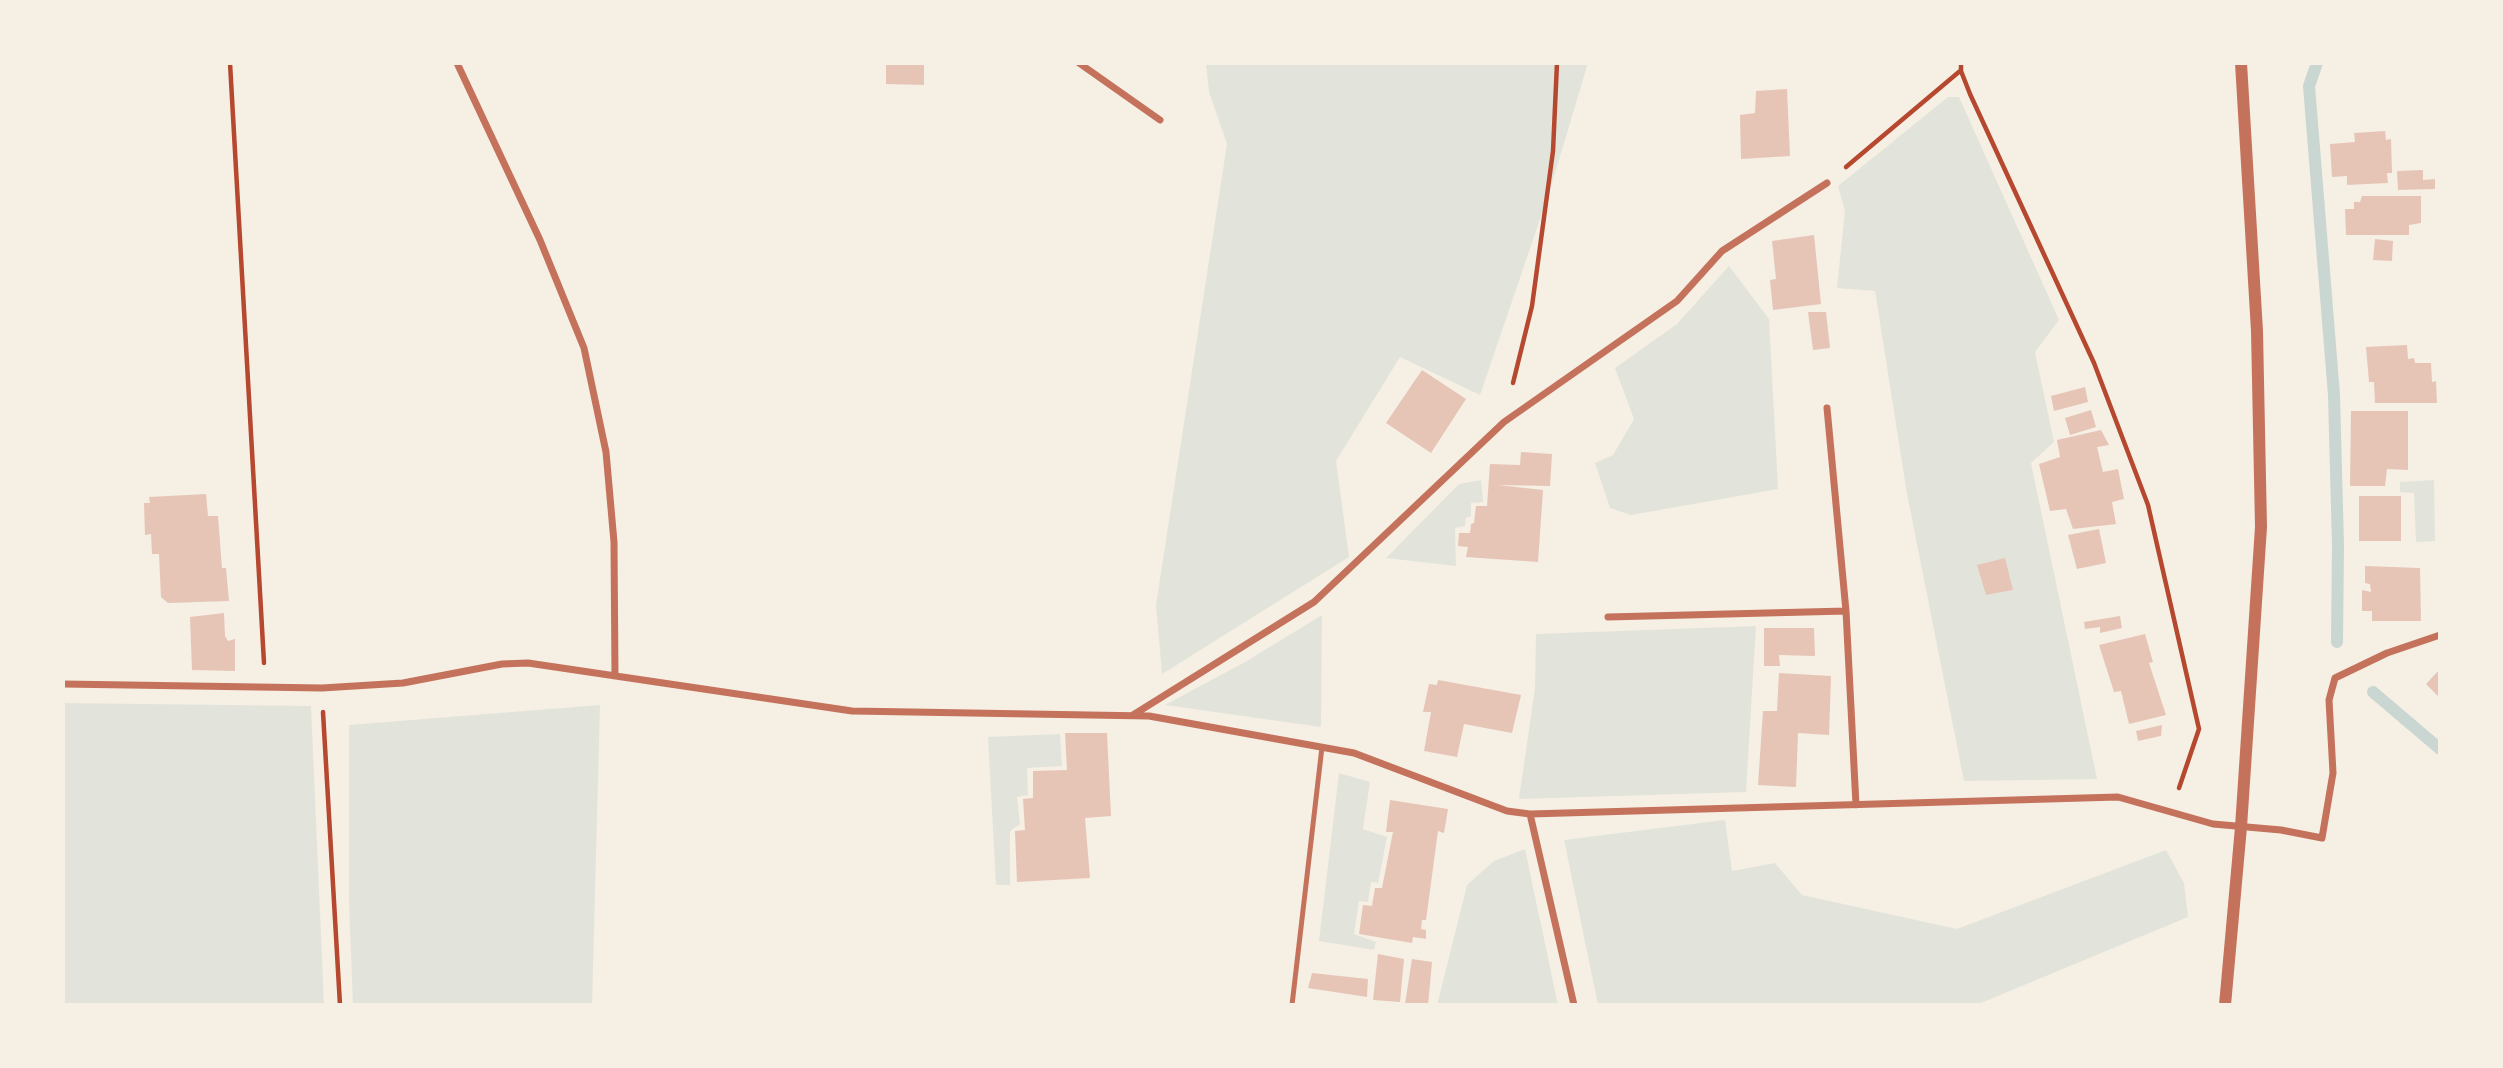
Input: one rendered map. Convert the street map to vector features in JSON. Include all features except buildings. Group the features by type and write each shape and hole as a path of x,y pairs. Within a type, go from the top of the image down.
{"street":[{"path":"457,63 540,240 584,348 606,452 614,542 615,676"},
{"path":"1079,63 1160,120"},
{"path":"1092,72 1093,63"},
{"path":"2225,1005 2241,827 2261,527 2257,331 2241,63"},
{"path":"1133,716 1314,602 1504,422 1677,301 1722,251 1827,183"},
{"path":"1827,408 1846,611 1856,805"},
{"path":"1608,617 1846,611"},
{"path":"63,684 322,688 403,683 502,664 528,663 852,711 1149,716 1354,753 1507,811 1530,814 2118,797 2213,824 2322,838 2333,773 2329,701 2335,678 2387,653 2440,635"},
{"path":"1530,814 1574,1005"}],"lane":[{"path":"1292,1005 1322,747"}],"path":[{"path":"230,63 265,688"},
{"path":"1504,422 1532,306 1553,151 1557,63"},
{"path":"1961,63 1961,71 2094,363 2148,505 2199,729 2171,812"},
{"path":"1827,183 1961,71"},
{"path":"322,688 340,1005"}],"shaded area":[{"path":"1206,63 1588,63 1549,193 1480,395 1400,357 1336,461 1349,557 1162,674 1156,605 1227,144 1209,92"},
{"path":"1948,97 1959,97 2059,320 2035,352 2054,442 2031,463 2097,779 1964,781 1907,494 1875,291 1837,288 1845,211 1838,186"},
{"path":"1729,266 1769,319 1778,489 1631,515 1610,508 1595,463 1613,455 1634,419 1615,368 1677,324"},
{"path":"1481,480 1483,502 1471,503 1471,516 1466,518 1465,526 1455,528 1456,566 1386,558 1459,484"},
{"path":"2434,480 2435,541 2416,542 2414,493 2400,492 2400,482"},
{"path":"1322,615 1321,727 1165,705 1245,662"},
{"path":"1756,626 1746,792 1519,799 1535,688 1536,634"},
{"path":"63,703 311,706 324,1005 63,1005"},
{"path":"600,705 592,1005 353,1005 349,902 349,725"},
{"path":"1060,734 1062,766 1027,768 1028,795 1017,797 1020,824 1010,831 1010,885 996,885 988,737"},
{"path":"1339,773 1370,782 1363,829 1387,837 1378,883 1371,882 1368,902 1359,901 1354,934 1376,942 1374,950 1319,941"},
{"path":"1725,820 1732,871 1775,863 1802,895 1957,929 2166,850 2184,883 2188,917 1976,1005 1598,1005 1564,840"},
{"path":"1525,849 1558,1005 1437,1005 1467,885 1494,861"}],"waterway":[{"path":"2317,63 2309,86 2334,395 2338,545 2337,642"},
{"path":"2373,692 2440,749"}]}
